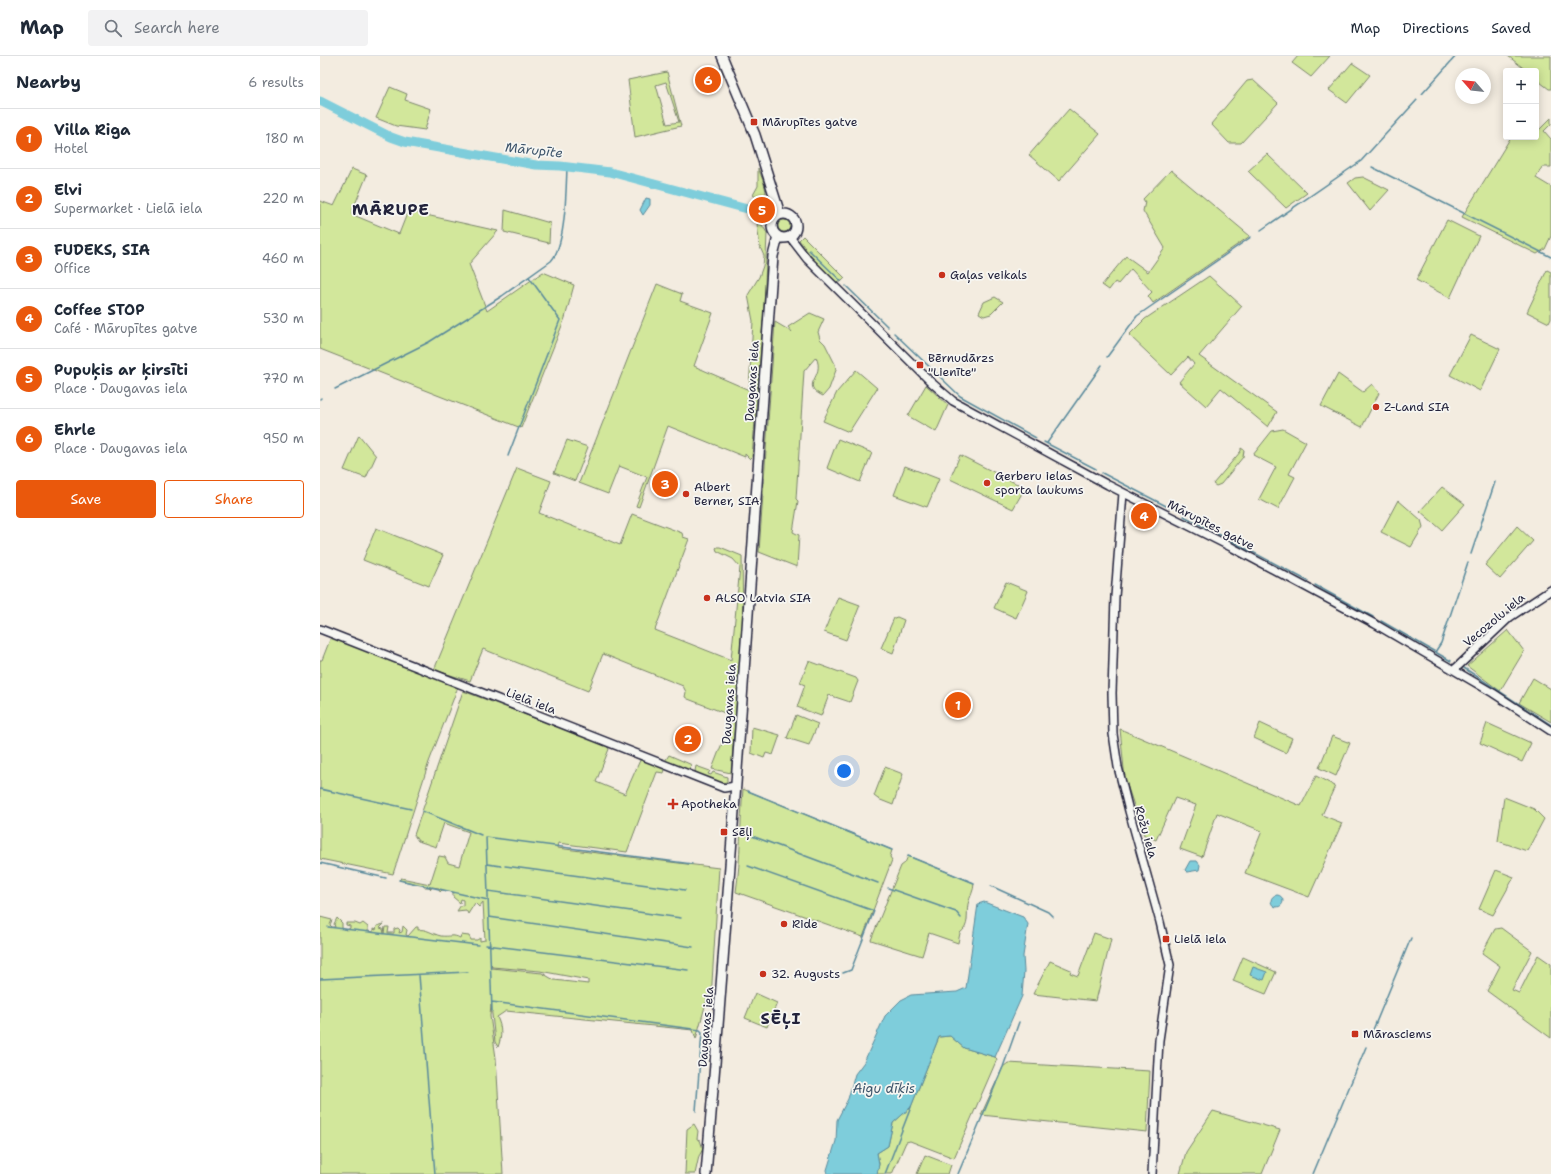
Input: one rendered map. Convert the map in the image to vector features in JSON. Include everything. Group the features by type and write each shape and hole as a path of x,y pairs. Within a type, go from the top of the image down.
{"main road":[{"path":"722,56 754,134 780,214 791,216 796,222 796,229 790,237 778,237"},
{"name":"Daugavas iela","path":"706,1174 726,932 773,256 778,237 773,231 772,223 780,214"}],"street":[{"name":"Mārupītes gatve","path":"790,237 807,259 944,394 963,408 1123,493 1310,588 1454,670 1551,731"},
{"name":"Rožu iela","path":"1123,493 1115,597 1112,693 1113,734 1118,768 1160,922 1170,965 1158,1061 1152,1174"},
{"name":"Vecozolu iela","path":"1454,670 1510,617 1551,590"},
{"name":"Lielā iela","path":"320,629 724,788 735,786"}],"green space":[{"path":"1298,56 1330,56 1311,77 1292,63"},
{"path":"1508,56 1551,56 1551,89 1539,81 1539,68 1523,68"},
{"path":"1352,63 1370,75 1347,103 1329,90"},
{"path":"667,72 681,126 635,137 628,80","holes":["666,82 679,122 667,124 656,85"]},
{"path":"1253,80 1278,103 1241,143 1229,143 1211,124 1247,81"},
{"path":"390,87 407,94 405,100 431,109 425,130 396,126 376,118"},
{"path":"1069,109 1100,134 1059,181 1029,155"},
{"path":"1551,118 1551,124 1544,131 1551,139 1551,167 1542,167 1536,178 1551,187 1551,236 1545,249 1537,254 1462,217 1509,140 1539,140 1539,130"},
{"path":"1267,154 1307,193 1286,208 1248,171"},
{"path":"758,168 764,182 766,193 766,198 761,206 761,201 753,195 758,186"},
{"path":"352,169 367,175 351,214 399,234 408,211 498,231 469,264 487,311 543,272 574,285 565,318 521,428 320,349 320,201 334,206"},
{"path":"1171,170 1250,236 1153,303 1148,296 1152,292 1131,269 1118,284 1115,282 1109,290 1102,285 1126,256 1148,272 1165,248 1143,211 1145,202 1143,199"},
{"path":"1363,177 1389,190 1370,211 1348,183 1355,178"},
{"path":"505,210 550,223 549,243 504,232"},
{"path":"784,220 788,222 790,226 788,230 784,232 780,230 778,226 780,222"},
{"path":"1447,220 1479,236 1450,298 1416,280"},
{"path":"757,224 762,225 767,233 764,310 752,457 750,459 745,454 745,457 668,426 639,507 636,506 647,477 619,466 608,494 579,483 657,284 682,294 680,301 713,313 694,366 749,390 753,321 748,295 759,277 763,266 764,256 760,247"},
{"path":"803,236 845,278 841,282 835,282 816,263 799,240"},
{"path":"1547,270 1551,272 1551,319 1549,323 1527,312"},
{"path":"1209,276 1242,306 1199,356 1277,412 1268,427 1221,388 1206,406 1179,382 1194,364 1188,357 1171,375 1129,335 1145,319"},
{"path":"995,297 1003,302 991,314 984,316 979,313 984,302"},
{"path":"810,313 824,319 818,332 820,339 825,344 835,364 836,370 829,389 823,396 816,392 812,384 818,370 816,357 804,371 796,499 798,501 793,532 799,535 797,567 759,552 775,322 792,332 788,327"},
{"path":"1471,335 1500,349 1480,391 1450,375"},
{"path":"856,370 877,388 849,432 823,421 837,392"},
{"path":"1338,374 1363,392 1372,384 1379,393 1362,427 1321,406"},
{"path":"926,385 948,405 936,432 908,416"},
{"path":"1283,429 1306,442 1289,474 1295,477 1278,509 1259,499 1276,467 1253,455 1272,431"},
{"path":"359,435 376,456 366,478 344,470"},
{"path":"838,439 872,453 860,482 827,468"},
{"path":"567,440 588,447 575,481 554,473"},
{"path":"1241,448 1244,450 1243,457 1221,484 1216,486 1213,484 1241,451"},
{"name":"Gerberu ielas sporta laukums","path":"960,455 1025,488 1013,509 950,479"},
{"path":"905,466 939,479 927,507 894,495"},
{"path":"517,468 551,481 539,513 620,545 632,514 682,533 683,537 689,539 655,630 731,660 740,567 733,559 717,551 716,548 720,547 742,556 743,619 731,773 712,769 726,733 725,729 730,715 688,699 685,697 686,692 683,686 603,654 588,691 483,649 470,681 434,670"},
{"path":"1442,487 1465,504 1442,530 1420,511"},
{"path":"1398,500 1421,520 1423,527 1411,547 1381,532"},
{"path":"1517,526 1533,541 1500,579 1485,565"},
{"path":"376,528 443,555 429,586 363,560"},
{"path":"1006,582 1028,591 1016,618 994,608"},
{"path":"838,597 860,605 846,640 824,632"},
{"path":"897,617 904,620 893,653 881,648 894,618"},
{"path":"1508,630 1524,651 1500,691 1467,666"},
{"path":"331,637 458,687 429,762 393,874 320,859 320,660 322,660"},
{"path":"809,661 856,678 858,681 850,702 829,695 821,716 797,707 805,685 800,683"},
{"path":"1533,678 1551,689 1551,722 1519,703"},
{"path":"463,691 606,745 609,749 596,782 625,794 641,758 665,769 664,773 657,772 627,852 558,843 557,848 719,868 711,999 707,999 696,1039 693,1030 506,1011 497,1017 501,1032 498,1047 495,1042 491,1005 490,1016 496,1058 503,1174 320,1174 320,917 332,920 330,925 332,927 335,927 334,924 337,918 342,923 342,928 347,930 350,926 346,925 346,923 355,923 360,925 363,923 368,927 368,931 373,932 373,929 376,930 377,926 384,924 380,928 383,929 384,933 385,927 389,927 388,933 394,933 394,929 398,928 400,930 399,933 402,932 403,926 407,930 406,935 408,936 416,927 418,927 418,930 426,930 441,936 453,936 460,938 461,935 469,936 471,940 477,940 480,938 480,941 485,940 483,902 479,907 475,903 468,914 466,910 457,911 461,905 463,906 463,900 461,899 460,903 453,897 453,892 442,890 440,892 439,888 432,887 431,889 429,887 424,887 423,885 399,880 401,878 430,884 439,856 445,857 448,863 459,866 469,832 444,823 436,847 418,841 414,835","holes":["491,964 492,967 540,971 588,980 588,984 554,980 542,973 491,968"]},
{"path":"796,715 818,724 809,745 787,738"},
{"path":"1260,723 1292,738 1286,753 1254,738"},
{"path":"1487,723 1531,743 1522,762 1480,743"},
{"path":"752,727 780,735 773,755 766,753 764,758 751,753"},
{"path":"1120,729 1301,806 1316,776 1335,786 1322,815 1342,823 1309,897 1245,873 1262,831 1217,813 1202,857 1180,849 1196,805 1175,798 1156,840 1144,835 1125,779"},
{"path":"1332,736 1350,743 1336,776 1319,768"},
{"path":"669,755 692,765 686,770 665,761"},
{"path":"696,766 710,771 708,774 711,775 713,772 727,777 727,782 719,783 705,778 695,771"},
{"path":"885,767 903,774 893,805 874,796"},
{"path":"743,789 892,850 890,857 892,860 863,937 736,892 739,866"},
{"path":"1504,797 1534,809 1544,819 1527,851 1498,841"},
{"path":"908,856 974,883 973,891 968,904 966,924 960,933 958,943 929,933 922,956 871,940 901,866 905,863"},
{"path":"1496,870 1514,877 1493,915 1479,909"},
{"path":"1501,928 1532,951 1512,990 1519,993 1538,955 1551,964 1551,1038 1487,991 1500,966 1482,953 1495,929"},
{"path":"1094,933 1111,939 1096,1001 1033,994 1050,961 1071,970 1070,973 1078,976"},
{"path":"1243,957 1276,972 1266,994 1233,981"},
{"path":"755,993 777,1003 767,1027 745,1018"},
{"path":"950,1036 964,1048 995,1057 997,1059 954,1158 910,1141 906,1142 892,1174 877,1174 879,1164 877,1153 888,1146 893,1123 911,1107 939,1037"},
{"path":"1008,1063 1150,1071 1147,1132 981,1115 1003,1067"},
{"path":"1213,1111 1280,1130 1262,1174 1180,1174 1186,1152"},
{"path":"694,1124 698,1131 697,1139 700,1140 703,1149 699,1156 695,1174 685,1174 687,1129"},
{"path":"925,1155 951,1165 948,1174 917,1174"}],"water":[{"path":"646,198 650,199 650,205 643,215 640,210"},
{"path":"1190,861 1197,861 1200,865 1199,870 1187,872 1185,870"},
{"path":"1275,895 1279,895 1283,901 1279,907 1275,907 1271,903 1271,899"},
{"name":"Aigu dīķis","path":"984,902 1023,917 1028,924 1023,956 1024,971 1022,996 995,1057 964,1048 950,1036 939,1037 911,1107 893,1123 888,1146 877,1153 879,1164 877,1174 828,1174 827,1170 836,1141 837,1120 848,1099 855,1074 864,1062 885,1016 901,1000 911,995 957,992 966,988 978,904"},
{"path":"1253,967 1267,972 1264,980 1250,975"}],"waterway":[{"path":"1422,94 1456,56"},
{"path":"1261,230 1361,161 1417,100"},
{"name":"Mārupīte","path":"320,101 391,137 405,142 536,165 560,166 610,172 751,210"},
{"path":"335,389 429,342 502,296 551,261 560,243 564,217 567,167"},
{"path":"1372,167 1551,257"},
{"path":"1107,357 1137,316 1251,237"},
{"path":"809,250 841,281"},
{"path":"508,456 560,320 529,277"},
{"path":"846,286 888,327"},
{"path":"894,333 960,396 1036,438"},
{"path":"1047,443 1102,365"},
{"path":"1044,442 1096,469"},
{"path":"1102,473 1170,508"},
{"path":"1471,554 1495,482"},
{"path":"1184,516 1308,581"},
{"path":"1435,652 1441,643 1468,562"},
{"path":"1315,585 1373,617"},
{"path":"1381,621 1451,661"},
{"path":"1464,668 1551,725"},
{"path":"320,789 411,809"},
{"path":"748,791 892,850"},
{"path":"422,811 481,835"},
{"path":"752,836 878,883"},
{"path":"492,1011 486,837 692,864"},
{"path":"908,856 974,883"},
{"path":"320,863 386,878"},
{"path":"487,864 501,866"},
{"path":"505,866 685,890"},
{"path":"748,866 874,911 851,970 843,973"},
{"path":"399,880 488,900"},
{"path":"991,886 1048,912 1053,917"},
{"path":"888,888 956,912 961,918"},
{"path":"488,891 681,918"},
{"path":"489,917 693,947"},
{"path":"328,927 478,945"},
{"path":"1370,1037 1411,938"},
{"path":"486,945 688,970"},
{"path":"320,979 468,972"},
{"path":"419,975 435,1174"},
{"path":"492,1002 700,1030 702,1032 696,1111"},
{"path":"958,1174 1003,1067 1019,1022"},
{"path":"1313,1174 1366,1047"},
{"path":"885,1174 911,1107"}],"place":[{"name":"Ehrle","path":"708,80"},
{"name":"Mārupītes gatve","path":"754,122"},
{"name":"Pupuķis ar ķirsīti","path":"762,210"},
{"name":"Gaļas veikals","path":"942,275"},
{"name":"Bērnudārzs \"Lienīte\"","path":"920,365"},
{"name":"Z-Land SIA","path":"1376,407"},
{"name":"Gerberu ielas sporta laukums","path":"987,483"},
{"name":"FUDEKS, SIA","path":"665,484"},
{"name":"Albert Berner, SIA","path":"686,494"},
{"name":"Coffee STOP","path":"1144,516"},
{"name":"ALSO Latvia SIA","path":"707,598"},
{"name":"Villa Riga","path":"958,705"},
{"name":"Elvi","path":"688,739"},
{"name":"Apotheka","path":"673,804"},
{"name":"Sēļi","path":"724,832"},
{"name":"Ride","path":"784,924"},
{"name":"Lielā iela","path":"1166,939"},
{"name":"32. Augusts","path":"763,974"},
{"name":"Mārasciems","path":"1355,1034"}],"district":[{"name":"MĀRUPE","path":"391,209"},
{"name":"SĒĻI","path":"781,1018"}]}
